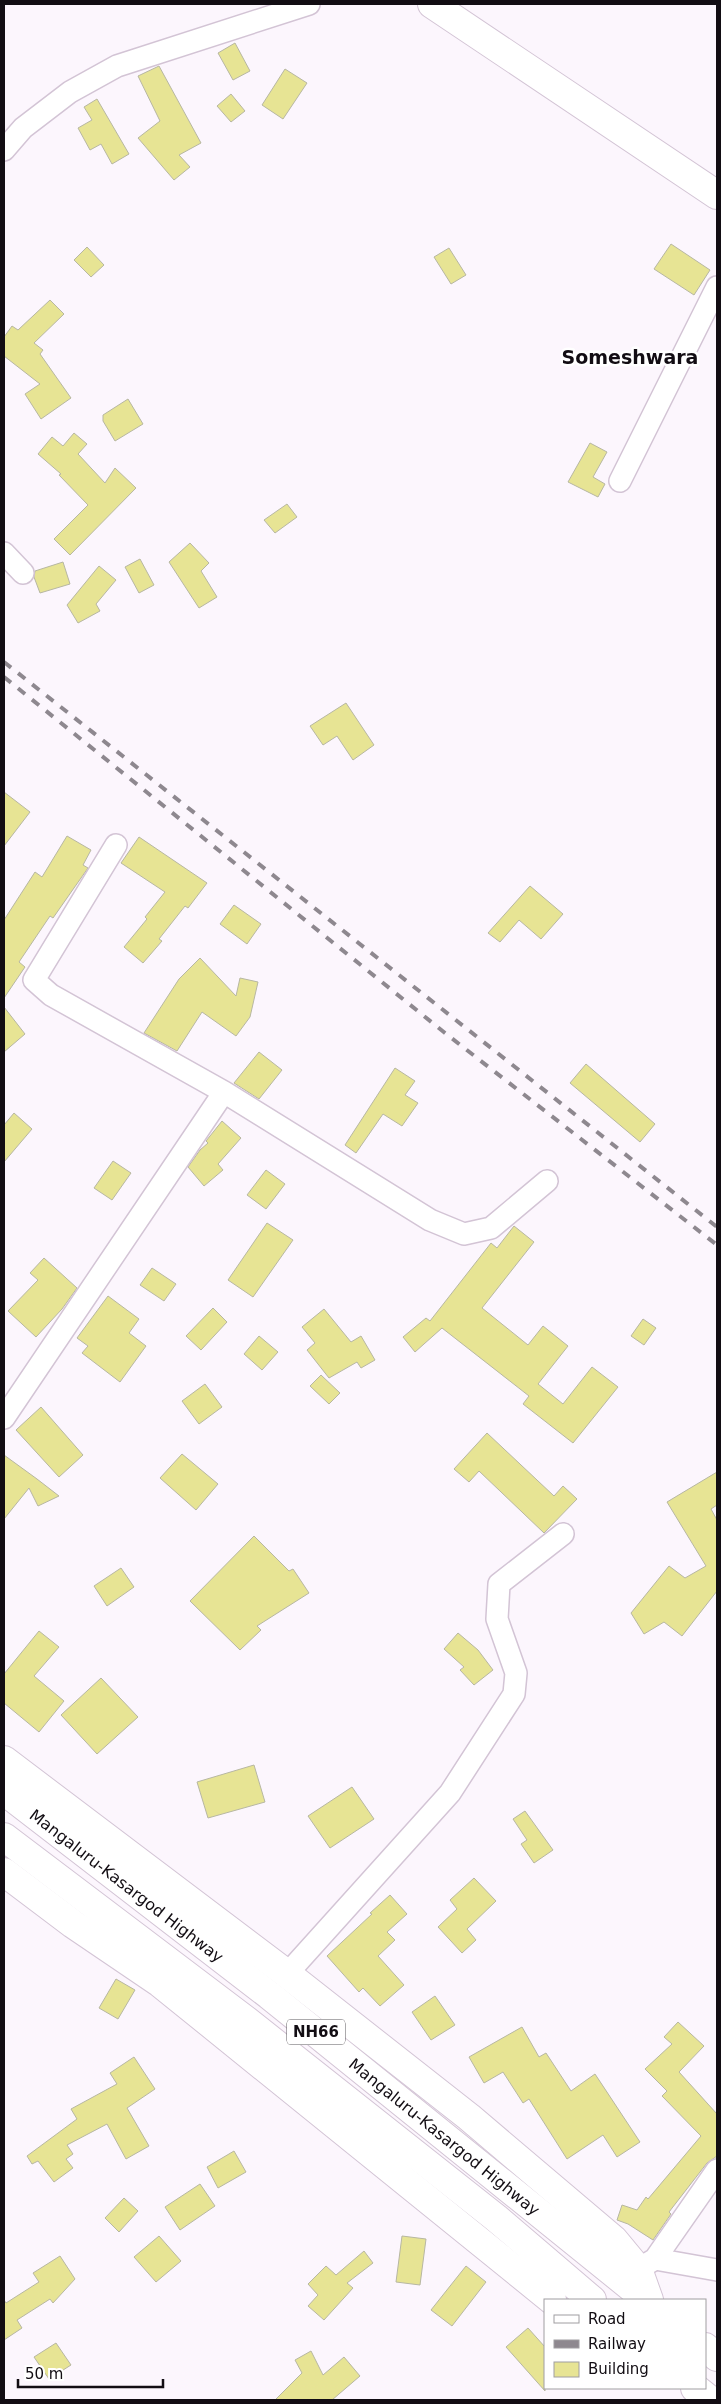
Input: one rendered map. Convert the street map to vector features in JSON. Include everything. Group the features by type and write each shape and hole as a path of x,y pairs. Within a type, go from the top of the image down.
{"main road":[{"path":"432,4 717,195"},
{"path":"4,1760 287,1974 476,2124 614,2240 638,2270"},
{"name":"Mangaluru-Kasargod Highway","path":"4,1791 269,1995 638,2270 648,2299"},
{"name":"Mangaluru-Kasargod Highway","path":"4,1837 247,2021 496,2218 591,2299"},
{"path":"4,1872 73,1924 160,1983 551,2299"},
{"path":"706,2348 717,2357"},
{"path":"696,2389 710,2400"}],"street":[{"path":"4,150 23,128 70,92 117,66 310,4"},
{"path":"620,481 717,287"},
{"path":"4,553 23,573"},
{"path":"116,845 34,980 51,995 224,1092 430,1220 464,1234 491,1228 547,1180"},
{"path":"4,1418 224,1092"},
{"path":"287,1974 450,1793 514,1694 516,1674 497,1619 499,1584 564,1534"},
{"path":"638,2270 717,2170"},
{"path":"638,2270 717,2270"}],"building":[{"path":"235,43 250,71 233,80 218,53"},
{"path":"159,66 201,143 179,155 190,167 174,180 138,138 160,121 138,76"},
{"path":"285,69 307,83 283,119 262,105"},
{"path":"231,94 245,111 231,122 217,106"},
{"path":"97,99 129,154 112,164 101,144 90,150 78,128 92,120 84,107"},
{"path":"671,244 710,270 694,295 654,269"},
{"path":"87,247 104,265 91,277 74,260"},
{"path":"449,248 466,275 451,284 434,257"},
{"path":"50,300 64,314 34,343 43,350 40,354 71,398 41,419 25,394 40,384 4,356 4,337 12,326 18,330"},
{"path":"128,399 143,424 115,441 103,421 103,415"},
{"path":"74,433 87,444 78,454 105,483 115,468 136,488 70,555 54,539 88,505 59,475 61,474 38,454 52,437 63,446"},
{"path":"590,443 607,452 593,477 605,484 598,497 568,482"},
{"path":"287,504 297,517 275,533 264,520"},
{"path":"190,543 209,563 201,571 217,597 199,608 169,562"},
{"path":"140,559 154,585 139,593 125,567"},
{"path":"63,562 70,584 40,593 34,577 35,571"},
{"path":"99,566 116,580 96,604 100,611 78,623 67,605"},
{"path":"346,703 374,745 353,760 337,736 323,745 310,726"},
{"path":"4,792 30,812 4,846"},
{"path":"67,836 91,850 83,865 88,868 53,918 50,916 19,962 25,967 4,998 4,920 35,872 42,877"},
{"path":"139,837 207,883 188,908 185,906 159,939 162,941 143,963 124,947 147,919 145,917 165,892 121,863"},
{"path":"530,886 563,914 541,939 519,920 500,942 488,933"},
{"path":"234,905 261,924 247,944 220,924"},
{"path":"200,958 236,996 240,978 258,982 250,1017 236,1036 202,1012 177,1051 144,1033 179,979"},
{"path":"4,1007 25,1034 4,1052"},
{"path":"259,1052 282,1070 259,1099 234,1083"},
{"path":"586,1064 655,1124 640,1142 570,1083"},
{"path":"395,1068 415,1081 405,1095 418,1103 402,1126 383,1114 356,1153 345,1145"},
{"path":"14,1113 32,1129 4,1162 4,1125"},
{"path":"222,1121 241,1138 218,1164 223,1170 204,1186 188,1167 200,1150 208,1143 206,1141"},
{"path":"113,1161 131,1173 112,1200 94,1188"},
{"path":"266,1170 285,1184 266,1209 247,1195"},
{"path":"267,1223 293,1240 253,1297 228,1280"},
{"path":"514,1226 534,1242 482,1308 528,1345 543,1326 568,1346 538,1384 563,1404 592,1367 618,1387 573,1443 523,1404 529,1396 442,1328 415,1352 403,1337 426,1318 430,1321 491,1243 497,1248"},
{"path":"44,1258 77,1288 62,1309 36,1337 8,1311 38,1280 30,1273"},
{"path":"152,1268 176,1284 164,1301 140,1285"},
{"path":"108,1296 139,1319 129,1333 146,1346 120,1382 82,1353 88,1346 77,1338"},
{"path":"213,1308 227,1322 201,1350 186,1336"},
{"path":"324,1309 351,1342 361,1336 375,1360 361,1368 357,1362 329,1378 307,1350 315,1343 302,1327"},
{"path":"643,1319 656,1328 644,1345 631,1336"},
{"path":"259,1336 278,1352 262,1370 244,1354"},
{"path":"321,1375 340,1393 329,1404 310,1386"},
{"path":"205,1384 222,1407 199,1424 182,1401"},
{"path":"41,1407 83,1455 59,1477 16,1430"},
{"path":"487,1433 554,1496 563,1486 577,1499 544,1533 479,1471 469,1482 454,1469"},
{"path":"182,1454 218,1484 196,1510 160,1478"},
{"path":"4,1455 59,1496 38,1506 29,1488 4,1519"},
{"path":"717,1472 717,1505 711,1509 717,1520 717,1591 682,1636 664,1622 644,1634 631,1613 669,1566 685,1578 706,1566 667,1502"},
{"path":"254,1536 289,1571 293,1569 309,1593 257,1626 261,1630 240,1650 190,1601"},
{"path":"121,1568 134,1587 107,1606 94,1586"},
{"path":"39,1631 59,1647 34,1676 64,1701 39,1732 4,1703 4,1674"},
{"path":"458,1633 478,1650 493,1670 474,1685 460,1670 464,1667 444,1649"},
{"path":"101,1678 138,1717 97,1754 61,1715"},
{"path":"254,1765 265,1802 208,1818 197,1782"},
{"path":"352,1787 374,1819 330,1848 308,1816"},
{"path":"525,1811 553,1850 534,1863 521,1844 527,1840 513,1819"},
{"path":"474,1878 496,1901 467,1929 476,1940 462,1953 438,1927 457,1909 450,1900"},
{"path":"390,1895 407,1914 387,1932 395,1940 378,1956 404,1985 380,2006 363,1988 359,1992 327,1956"},
{"path":"116,1979 135,1990 118,2019 99,2008"},
{"path":"435,1996 455,2025 431,2040 412,2012"},
{"path":"678,2022 704,2046 679,2072 717,2114 717,2156 707,2163 669,2212 671,2214 653,2240 628,2224 617,2220 622,2205 637,2210 646,2197 648,2199 701,2136 662,2096 667,2091 645,2069 672,2044 664,2037"},
{"path":"522,2027 539,2057 546,2053 571,2091 595,2074 640,2142 617,2157 603,2135 567,2159 529,2099 523,2103 503,2072 484,2083 469,2057"},
{"path":"134,2057 155,2089 127,2108 149,2146 126,2159 107,2124 67,2145 73,2154 66,2159 73,2168 54,2182 38,2161 32,2164 27,2156 77,2119 71,2109 117,2084 110,2073"},
{"path":"234,2151 246,2172 218,2188 207,2167"},
{"path":"200,2184 215,2206 180,2230 165,2207"},
{"path":"124,2198 138,2211 119,2232 105,2218"},
{"path":"159,2236 181,2261 156,2282 134,2257"},
{"path":"402,2236 426,2239 420,2285 396,2282"},
{"path":"364,2251 373,2263 347,2283 353,2288 324,2320 308,2306 318,2295 308,2284 326,2266 336,2275"},
{"path":"60,2256 75,2279 53,2303 50,2299 17,2320 22,2328 4,2340 4,2300 6,2303 39,2282 33,2273"},
{"path":"466,2266 486,2282 452,2326 431,2310"},
{"path":"528,2328 544,2346 545,2391 506,2347"},
{"path":"56,2343 71,2365 49,2379 34,2357"},
{"path":"311,2351 323,2375 344,2357 360,2376 332,2400 275,2400 302,2373 295,2360"}],"railway":[{"path":"4,662 717,1227"},
{"path":"4,677 445,1033 717,1245"}],"district":[{"name":"Someshwara","path":"630,357"}]}
